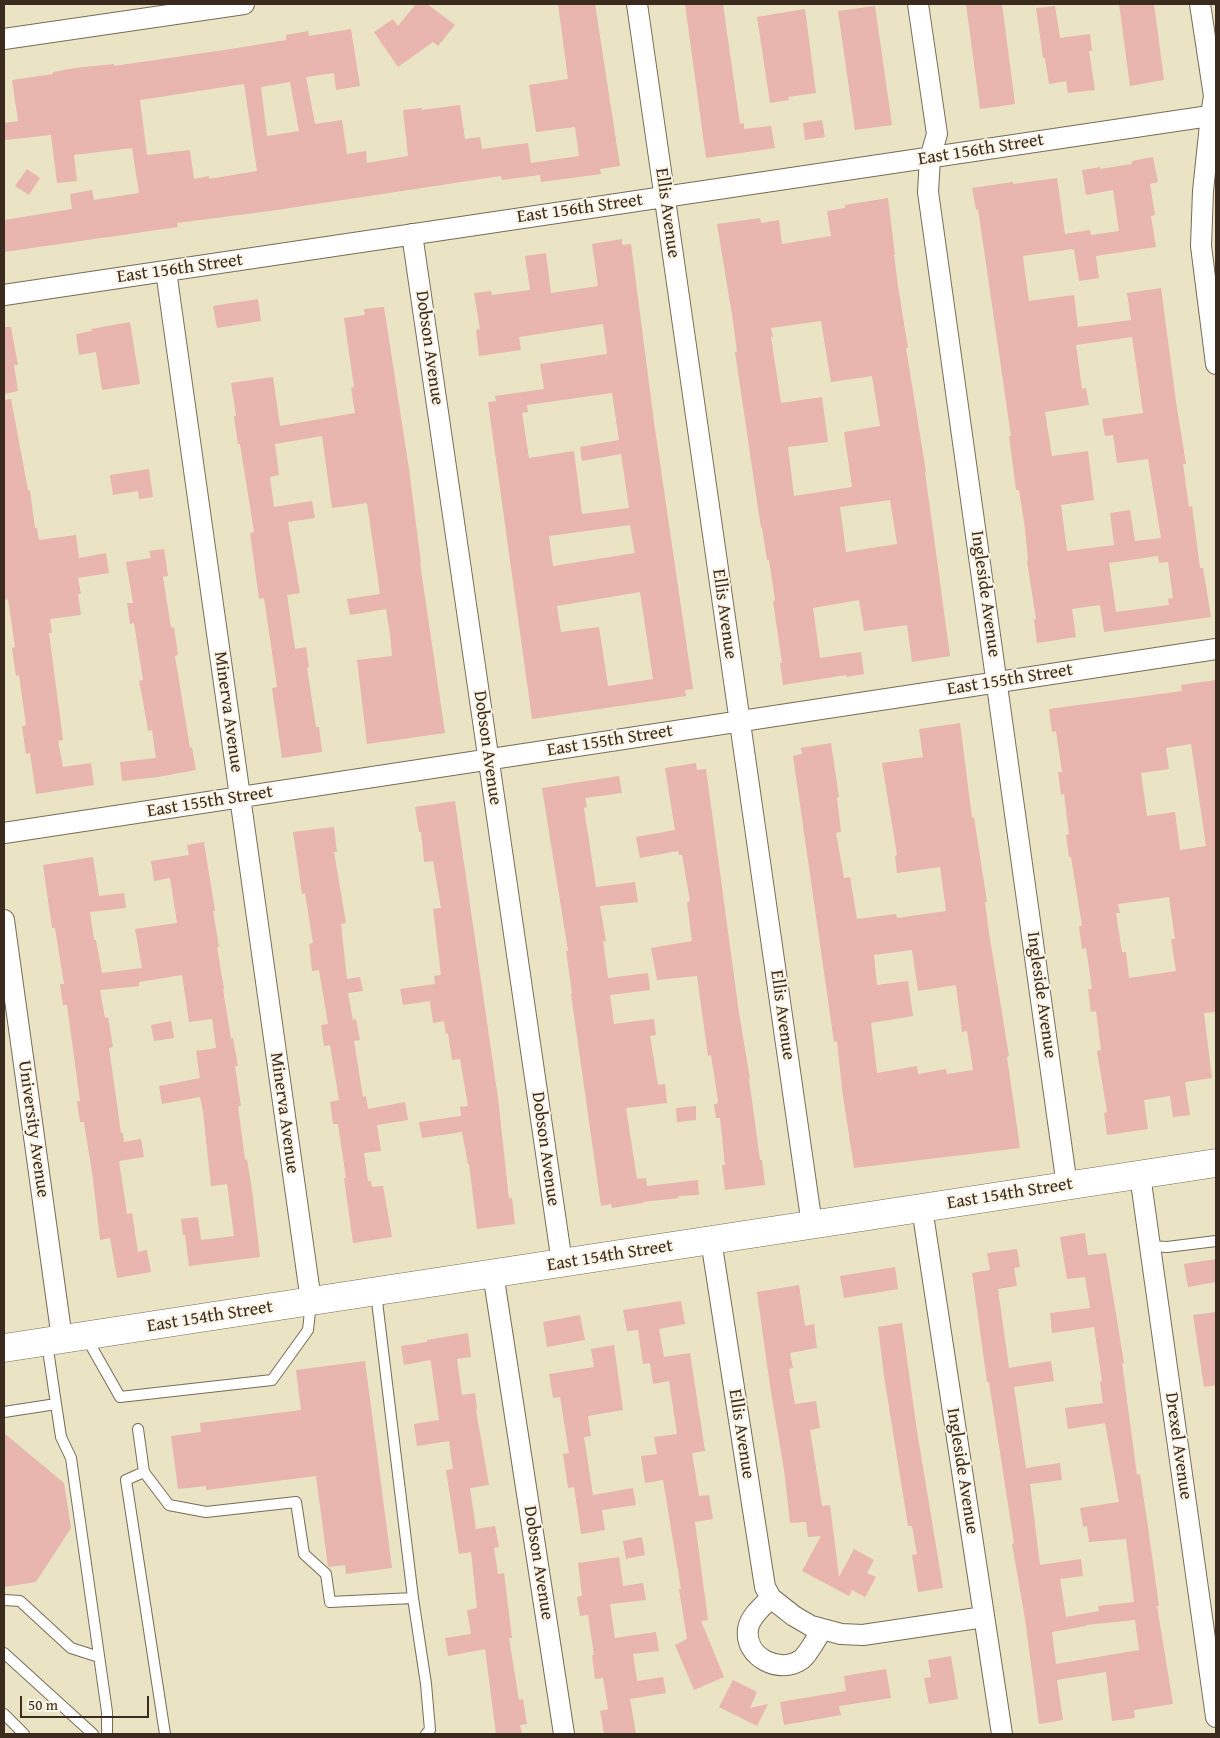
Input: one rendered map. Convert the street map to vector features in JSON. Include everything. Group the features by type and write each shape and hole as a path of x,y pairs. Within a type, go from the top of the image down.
{"street":[{"path":"4,39 129,12 244,4"},
{"name":"Ellis Avenue","path":"637,4 812,1224"},
{"name":"Ingleside Avenue","path":"918,4 938,134 930,158 928,192 1068,1186"},
{"path":"1200,4 1214,96 1214,115 1203,191 1201,246 1216,364"},
{"name":"East 156th Street","path":"4,295 1214,115"},
{"name":"Dobson Avenue","path":"412,234 562,1263"},
{"name":"Minerva Avenue","path":"166,271 311,1301"},
{"name":"East 155th Street","path":"4,833 1216,649"},
{"name":"University Avenue","path":"4,920 64,1339"},
{"name":"East 154th Street","path":"4,1348 1216,1163"},
{"name":"Drexel Avenue","path":"1140,1175 1216,1717"},
{"name":"Ingleside Avenue","path":"922,1208 1002,1734"},
{"name":"Ellis Avenue","path":"711,1240 765,1587 771,1598"},
{"name":"Dobson Avenue","path":"493,1273 564,1734"},
{"path":"822,1630 803,1658 786,1666 772,1664 757,1656 750,1642 748,1629 754,1615 771,1598 794,1616 811,1626 841,1634 863,1635 984,1617"}],"lane":[{"path":"1150,1246 1167,1247 1216,1241"},
{"path":"376,1291 413,1598 426,1684 430,1730 426,1734"},
{"path":"64,1339 120,1397 272,1380 308,1330 311,1301"},
{"path":"64,1339 56,1404 62,1437 71,1458 107,1712 107,1734"},
{"path":"4,1412 56,1404"},
{"path":"138,1429 144,1472 169,1505 206,1512 296,1502 304,1554 326,1574 330,1602 413,1598"},
{"path":"144,1472 126,1480 165,1734"},
{"path":"4,1600 20,1601 71,1648 99,1657"},
{"path":"4,1653 93,1734"},
{"path":"4,1714 24,1734"}],"building":[{"path":"416,4 427,4 455,25 438,46 433,42 398,67 374,32 393,19 398,26"},
{"path":"558,4 595,4 620,166 600,169 601,174 541,182 540,175 502,180 501,176 177,223 178,227 4,252 4,220 72,209 70,194 92,190 94,200 139,193 132,148 74,155 77,181 57,183 51,135 5,140 4,123 18,121 12,80 53,74 53,72 75,68 114,64 114,66 286,40 286,35 308,31 309,36 351,29 360,86 336,90 334,73 306,77 315,124 342,120 347,154 366,151 367,163 408,156 403,110 422,108 422,110 460,105 465,139 480,137 482,149 528,143 531,163 579,156 575,127 536,132 529,85 568,79","holes":["290,82 299,131 267,136 261,87","244,84 257,171 209,179 209,176 194,179 190,150 147,155 140,100"]},
{"path":"685,4 723,4 740,124 744,123 744,129 771,126 775,148 706,158"},
{"path":"966,4 1002,4 1015,104 980,109"},
{"path":"1119,4 1154,4 1164,80 1130,86"},
{"path":"875,6 892,125 855,130 838,11"},
{"path":"1055,6 1060,38 1090,34 1092,51 1089,51 1095,90 1068,93 1066,81 1049,84 1045,58 1043,58 1036,8"},
{"path":"805,9 816,93 788,97 789,100 770,103 757,17"},
{"path":"822,120 825,137 805,140 803,123"},
{"path":"1153,157 1158,182 1150,184 1155,215 1151,216 1156,247 1096,256 1099,278 1079,281 1074,250 1072,249 1023,256 1029,301 1074,295 1078,327 1131,320 1127,293 1161,288 1186,464 1183,464 1189,507 1192,506 1200,568 1203,568 1211,617 1104,632 1100,605 1072,609 1076,637 1037,643 1034,620 1036,619 1027,561 1025,529 1019,490 1016,490 1009,436 1011,436 984,250 978,209 976,210 972,188 1057,178 1065,234 1090,230 1091,235 1119,231 1113,190 1086,195 1082,170 1132,164 1132,161","holes":["1132,337 1143,413 1102,419 1105,436 1113,435 1117,463 1148,459 1161,538 1135,541 1130,510 1110,513 1114,545 1067,551 1061,505 1094,500 1088,451 1052,456 1045,412 1089,405 1086,388 1082,389 1076,345","1158,556 1159,563 1168,562 1173,598 1168,599 1169,605 1116,612 1109,563"]},
{"path":"27,169 40,178 29,195 15,186"},
{"path":"888,198 898,286 908,348 906,348 926,472 950,656 912,662 907,625 864,631 859,600 813,608 820,658 861,652 864,674 783,685 780,663 782,663 773,601 775,600 769,560 767,560 761,528 735,352 737,352 733,321 717,224 760,218 761,223 779,220 782,244 831,236 827,211 845,208 845,205","holes":["821,321 831,382 872,376 880,426 844,432 852,487 794,496 788,447 828,442 822,397 781,403 771,328","890,500 897,544 846,552 840,507"]},
{"path":"622,239 622,245 631,244 654,422 693,689 685,690 686,696 532,719 488,402 496,401 495,396 544,389 540,364 607,354 603,324 519,337 521,350 479,356 476,330 480,329 474,293 491,291 492,295 530,290 525,256 546,253 551,293 598,286 592,244","holes":["612,393 619,440 580,447 582,461 621,454 629,508 582,514 574,451 529,458 522,413 528,412 527,405","630,525 635,553 553,566 549,536","640,592 653,679 608,686 599,627 561,632 557,606"]},
{"path":"258,299 261,321 217,328 213,306"},
{"path":"384,307 409,469 420,563 445,733 367,744 357,660 392,656 390,634 386,609 350,615 347,599 380,594 367,503 332,508 322,436 275,444 279,475 270,477 274,507 312,501 315,518 288,522 300,593 287,595 295,649 306,647 309,667 307,668 316,727 319,727 322,752 282,758 272,688 277,687 264,598 259,599 250,533 254,532 240,444 238,444 231,383 273,377 280,426 355,413 351,388 354,387 344,318 365,315 364,309"},
{"path":"130,322 140,384 102,390 96,352 79,355 76,334 92,331 91,329"},
{"path":"4,327 11,327 18,365 14,365 18,391 4,394"},
{"path":"11,399 28,490 30,490 35,528 37,528 39,540 76,535 79,558 106,553 109,573 78,578 81,594 78,594 81,615 50,619 52,633 49,633 63,740 58,741 63,767 91,763 94,785 36,794 30,753 26,754 22,726 26,725 19,675 16,676 12,648 15,647 8,599 5,600 4,592 4,400"},
{"path":"149,469 153,497 139,499 138,491 113,495 110,475"},
{"path":"164,549 168,576 163,577 171,628 174,627 178,655 175,656 190,748 192,747 196,770 122,781 120,762 156,758 152,730 148,731 139,681 143,680 134,623 130,624 127,603 133,603 126,562 151,558 149,551"},
{"path":"1216,680 1216,1012 1204,1013 1212,1078 1185,1082 1190,1115 1173,1117 1170,1096 1144,1100 1148,1129 1107,1135 1104,1113 1107,1112 1097,1051 1101,1050 1096,1011 1091,1012 1088,989 1092,989 1086,948 1082,949 1079,926 1082,926 1066,835 1069,834 1064,794 1061,795 1058,772 1062,772 1056,731 1052,732 1049,709 1182,691 1181,685","holes":["1191,744 1206,846 1180,850 1175,812 1147,816 1141,773 1169,769 1166,748","1169,897 1175,939 1171,939 1176,971 1129,978 1126,952 1122,952 1116,913 1120,913 1118,904"]},
{"path":"960,723 972,818 974,817 987,902 985,902 989,933 1009,1056 1007,1057 1020,1148 854,1168 837,1041 834,1042 793,756 802,754 801,748 831,743 839,797 837,798 841,832 836,833 844,878 850,877 857,919 896,914 897,918 946,911 940,867 897,873 895,856 897,855 882,763 923,757 919,729","holes":["912,950 918,991 956,985 962,1032 967,1031 973,1070 947,1074 946,1069 918,1074 917,1066 877,1073 871,1023 913,1016 908,981 877,985 874,955"]},
{"path":"696,763 697,770 706,769 739,1013 765,1185 725,1190 722,1165 725,1165 720,1118 716,1118 714,1104 717,1104 718,1101 711,1055 708,1056 697,976 657,980 651,948 692,941 687,902 690,901 682,855 679,855 678,851 640,858 636,837 675,830 665,768"},
{"path":"619,776 622,793 585,798 587,807 584,808 596,887 635,882 638,902 600,906 606,941 603,941 608,978 648,973 650,990 610,995 614,1024 654,1019 656,1035 650,1036 658,1085 665,1084 667,1103 626,1108 637,1179 646,1178 647,1186 698,1180 699,1195 678,1196 679,1198 612,1208 611,1204 601,1206 571,994 566,951 568,951 542,788"},
{"path":"455,801 498,1098 509,1199 512,1198 515,1224 477,1229 469,1164 462,1132 422,1138 419,1122 461,1116 460,1107 468,1106 460,1059 452,1060 448,1033 446,1034 444,1021 433,1023 430,1001 403,1005 400,989 435,984 434,976 441,975 433,909 441,908 433,861 424,862 421,832 419,832 415,807"},
{"path":"334,827 337,852 334,852 346,923 341,924 347,979 360,977 363,991 348,993 353,1020 356,1019 360,1040 354,1041 363,1097 366,1096 368,1109 405,1102 408,1120 377,1125 381,1151 364,1153 368,1181 371,1181 372,1187 383,1186 392,1237 353,1243 338,1124 333,1124 330,1102 339,1100 330,1045 324,1046 321,1025 328,1024 319,970 312,971 309,944 313,943 305,893 302,894 293,832"},
{"path":"204,842 215,911 213,911 223,989 231,1039 233,1038 238,1066 235,1066 241,1106 238,1106 245,1160 247,1159 252,1190 260,1257 189,1266 181,1219 198,1217 201,1240 234,1236 227,1184 211,1186 200,1097 162,1104 159,1086 200,1078 196,1051 216,1048 212,1019 189,1022 182,975 139,982 139,986 100,990 105,1018 108,1017 113,1047 109,1048 121,1133 123,1133 124,1142 141,1139 144,1157 119,1161 127,1214 132,1213 138,1252 147,1250 151,1272 117,1278 110,1238 100,1240 84,1122 80,1122 77,1101 80,1101 67,1005 63,1005 60,984 64,984 55,928 52,928 43,865 93,857 99,896 124,893 126,908 90,912 102,973 142,968 135,929 177,923 170,878 154,881 151,861 189,855 187,845"},
{"path":"171,1021 174,1038 154,1041 151,1025"},
{"path":"696,1106 696,1120 677,1122 676,1108"},
{"path":"1085,1233 1088,1255 1106,1253 1124,1363 1122,1363 1137,1475 1140,1474 1159,1606 1157,1606 1173,1704 1134,1710 1135,1718 1112,1721 1106,1672 1057,1680 1063,1720 1039,1724 1025,1619 1012,1544 1014,1543 989,1382 987,1382 972,1273 990,1270 987,1253 1017,1249 1020,1267 1014,1268 1017,1286 998,1289 1009,1368 1051,1361 1054,1381 1014,1387 1026,1468 1060,1463 1062,1480 1030,1484 1040,1565 1081,1559 1083,1576 1060,1579 1066,1617 1099,1611 1098,1606 1134,1602 1126,1539 1089,1542 1087,1526 1083,1527 1080,1508 1119,1502 1105,1423 1068,1429 1065,1408 1103,1403 1100,1382 1102,1381 1094,1327 1052,1333 1050,1313 1090,1308 1085,1277 1067,1279 1060,1237","holes":["1135,1620 1139,1650 1056,1664 1052,1632 1086,1625"]},
{"path":"1216,1259 1216,1282 1188,1287 1184,1264"},
{"path":"895,1267 898,1289 844,1298 840,1276"},
{"path":"799,1285 805,1326 814,1324 817,1348 790,1353 793,1368 789,1369 795,1404 816,1401 820,1428 810,1430 822,1506 830,1505 839,1577 854,1549 874,1560 867,1573 876,1577 865,1597 852,1590 849,1596 802,1571 821,1536 808,1537 806,1522 790,1523 784,1470 757,1292"},
{"path":"681,1301 685,1324 659,1329 664,1357 690,1353 705,1451 692,1453 699,1496 709,1495 713,1519 695,1522 708,1620 701,1621 724,1677 694,1690 675,1645 687,1639 679,1589 681,1589 663,1480 645,1483 641,1456 657,1454 654,1437 677,1434 669,1381 653,1384 650,1363 643,1364 638,1330 627,1331 623,1310"},
{"path":"1216,1312 1216,1385 1204,1387 1193,1315"},
{"path":"580,1315 585,1340 547,1347 543,1322"},
{"path":"902,1323 917,1431 943,1588 918,1592 912,1555 917,1554 912,1526 908,1526 878,1327"},
{"path":"468,1333 471,1357 457,1359 462,1395 475,1393 476,1410 489,1485 470,1488 476,1529 495,1526 499,1547 494,1548 498,1574 504,1573 512,1638 509,1638 519,1700 523,1699 527,1724 520,1725 522,1734 496,1734 485,1649 448,1656 445,1638 471,1634 467,1610 477,1608 471,1552 459,1554 446,1470 453,1469 449,1441 417,1446 414,1424 439,1420 430,1360 404,1365 401,1346"},
{"path":"614,1345 623,1410 588,1416 591,1436 584,1437 593,1495 633,1488 636,1505 602,1510 605,1530 581,1534 574,1487 568,1488 563,1454 569,1453 560,1397 553,1398 549,1374 594,1367 591,1349"},
{"path":"365,1361 392,1568 346,1574 345,1565 328,1567 316,1476 206,1490 206,1486 178,1489 171,1436 201,1432 200,1423 301,1410 296,1370"},
{"path":"4,1433 64,1483 71,1528 36,1582 4,1587"},
{"path":"642,1537 645,1555 626,1559 623,1541"},
{"path":"619,1557 623,1586 643,1583 646,1600 610,1604 615,1638 656,1632 659,1651 633,1654 637,1681 663,1677 666,1693 630,1699 636,1734 604,1734 600,1711 608,1709 603,1678 595,1679 592,1655 594,1655 588,1615 580,1616 577,1597 582,1596 578,1563"},
{"path":"951,1656 958,1699 929,1704 924,1678 931,1677 928,1660"},
{"path":"886,1669 891,1698 839,1706 841,1715 784,1725 780,1702 846,1691 844,1676"},
{"path":"733,1680 757,1692 750,1708 768,1704 757,1726 719,1707"}]}
